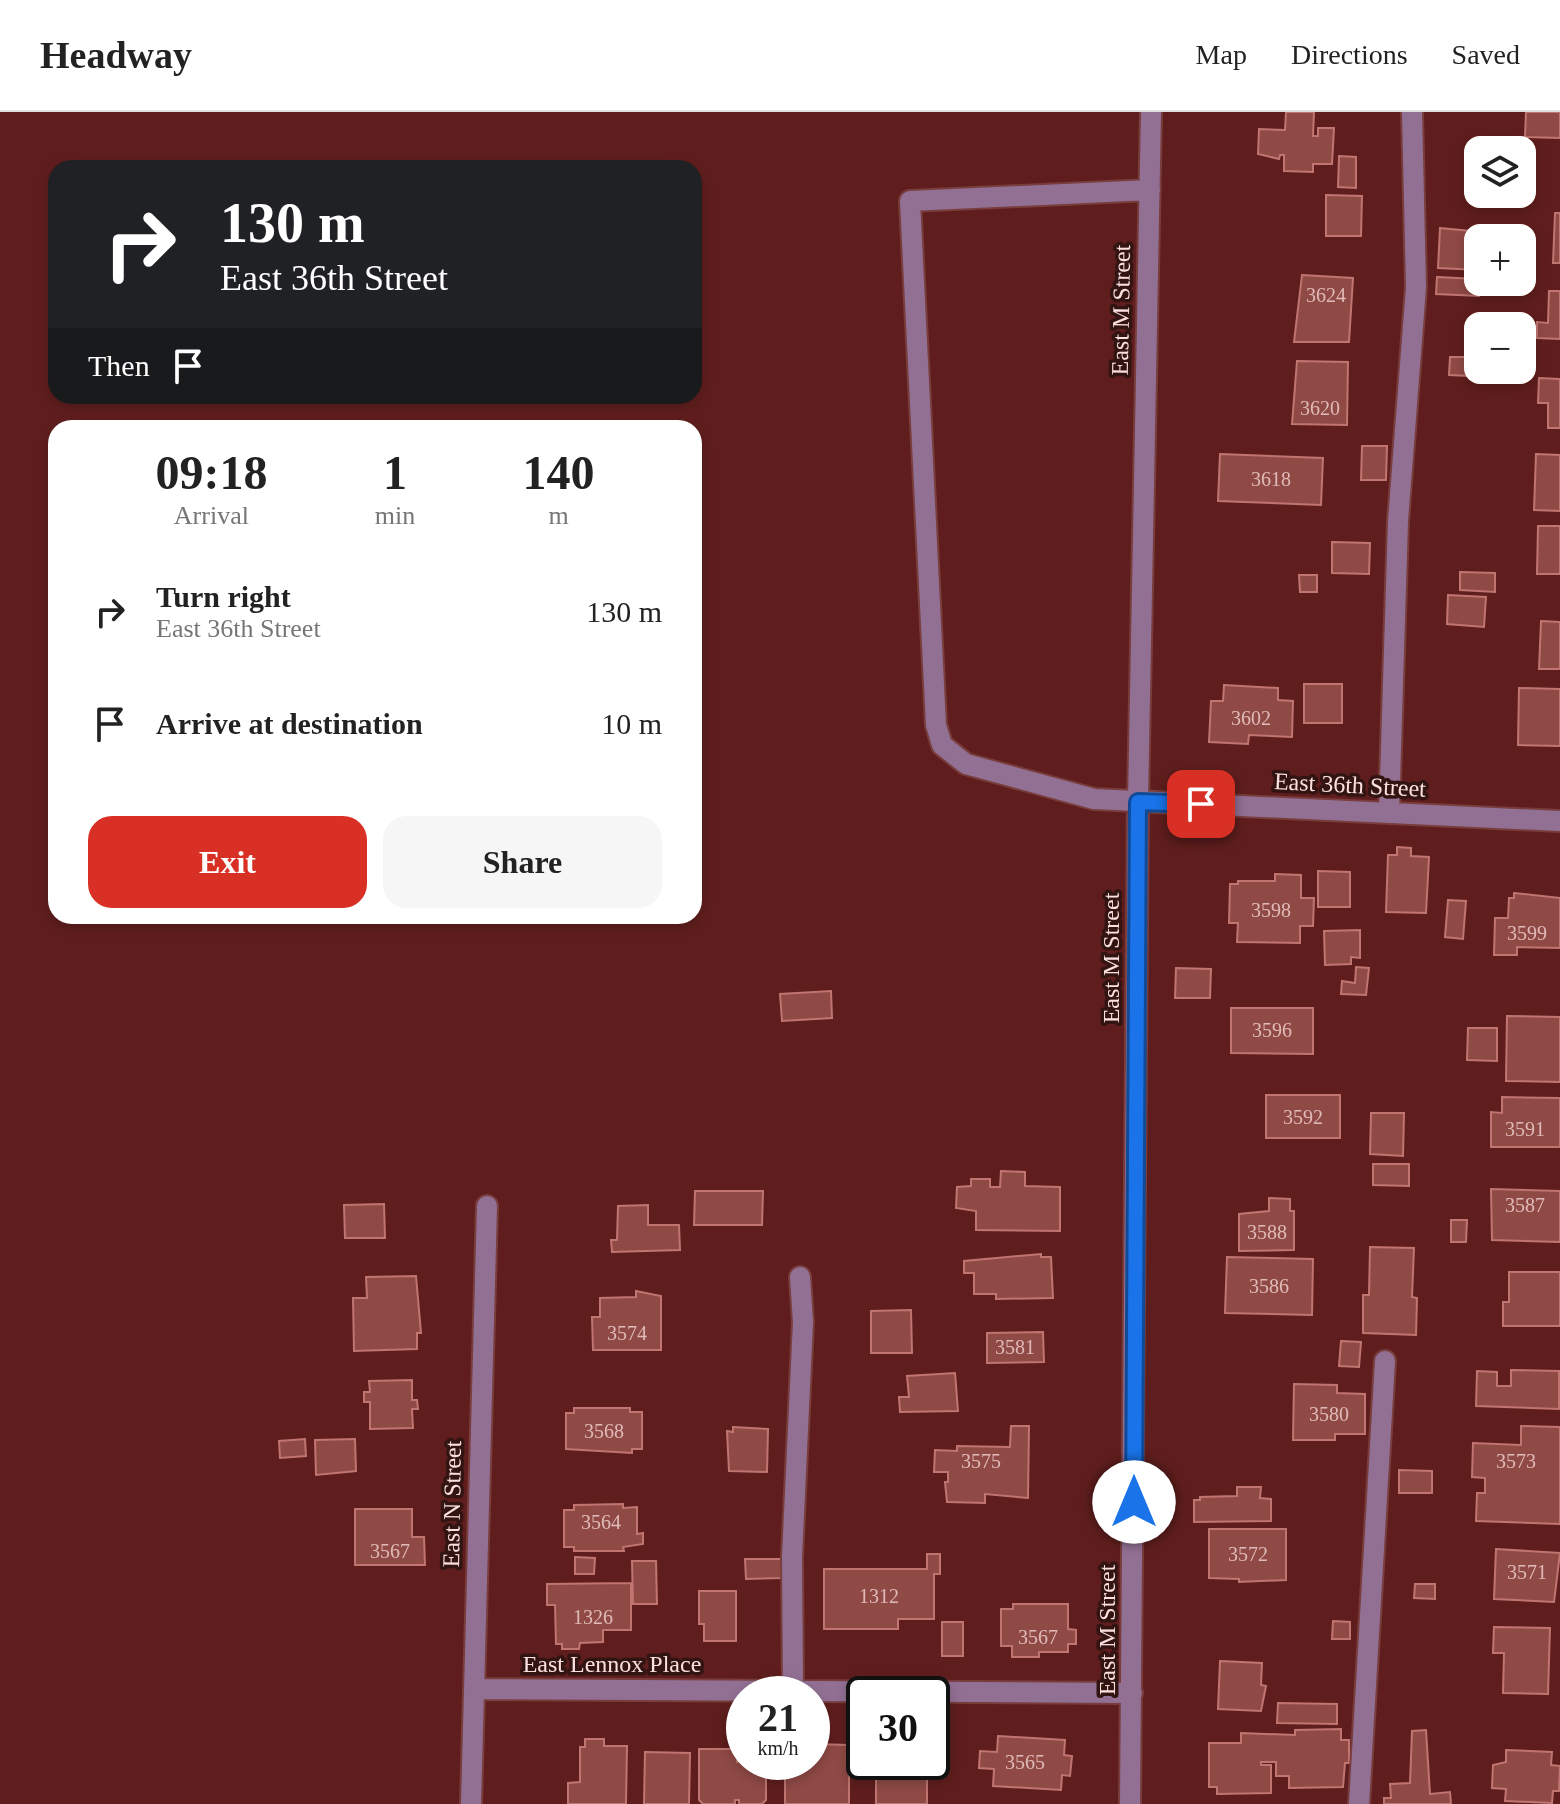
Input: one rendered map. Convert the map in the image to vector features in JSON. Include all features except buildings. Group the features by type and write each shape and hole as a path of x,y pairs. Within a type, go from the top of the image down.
{"street":[{"name":"East M Street","path":"1130,1804 1138,802 1151,112"},
{"path":"1389,813 1398,521 1416,287 1412,112"},
{"name":"East 36th Street","path":"1150,190 910,201 936,725 942,745 966,764 1094,799 1560,821"},
{"name":"East N Street","path":"471,1804 487,1206"},
{"path":"793,1676 792,1557 803,1322 800,1277"},
{"path":"1359,1804 1385,1361"},
{"name":"East Lennox Place","path":"475,1689 726,1691"},
{"name":"East Lennox Place","path":"830,1692 1132,1693"}],"route":[{"path":"1134,1502 1138,802 1201,804"}]}
